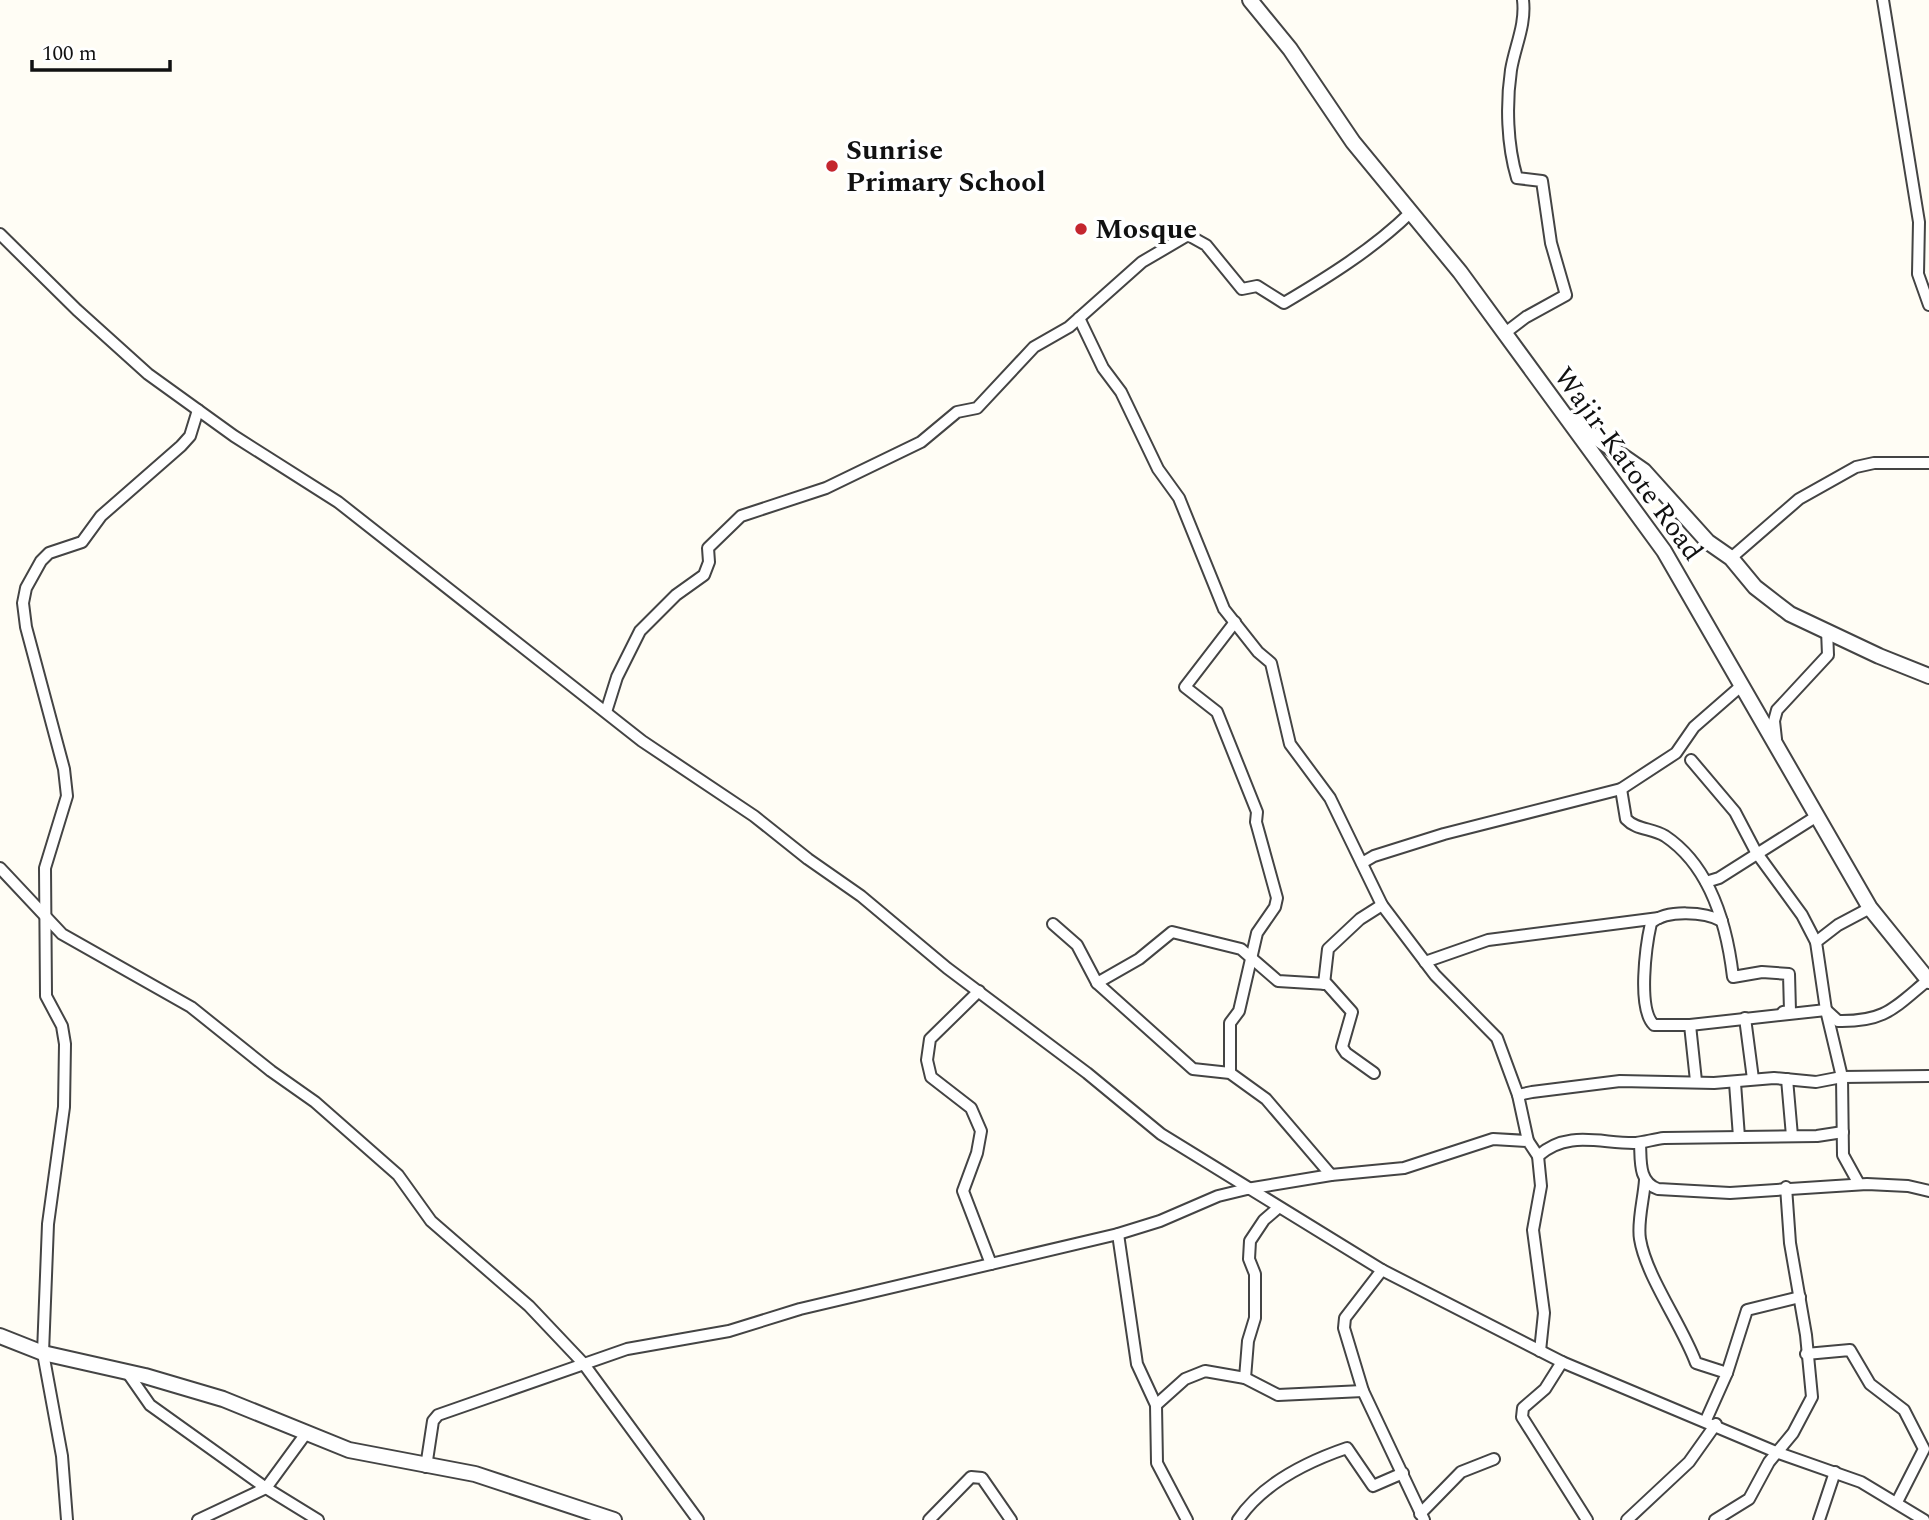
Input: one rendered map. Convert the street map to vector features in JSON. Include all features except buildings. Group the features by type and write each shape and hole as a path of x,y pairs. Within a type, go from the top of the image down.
{"street":[{"name":"Wajir-Katote Road","path":"1250,0 1290,48 1353,142 1505,333 1664,551 1741,686 1776,739 1870,908 1929,980"},
{"path":"1505,333 1526,317 1566,295 1551,243 1542,181 1517,178 1509,153 1511,72 1523,26 1523,0"},
{"path":"1882,0 1919,222 1918,274 1929,305"},
{"path":"606,712 617,677 640,631 676,595 704,575 709,562 708,548 741,516 826,488 921,442 957,412 977,408 1034,347 1069,327 1143,262 1188,234 1206,245 1242,289 1257,286 1284,303 1325,279 1394,229 1410,213"},
{"path":"0,234 138,365 198,410 338,502 642,741 754,816 807,859 861,895 1161,1134 1382,1270 1540,1351 1776,1452 1861,1482 1924,1520"},
{"path":"1079,318 1103,368 1121,392 1158,469 1179,498 1224,609 1258,652 1271,663 1290,744 1330,798 1382,905 1425,962 1497,1038 1518,1095 1528,1141 1538,1156 1541,1186 1533,1230 1544,1313 1540,1351"},
{"path":"1538,380 1585,430 1644,471 1708,542 1731,558 1755,587 1781,607 1879,656 1929,676"},
{"path":"67,1520 62,1456 43,1353 49,1211 64,1107 65,1044 62,1026 46,996 45,868 67,796 65,769 26,627 23,603 26,588 49,553 82,542 101,516 190,436 198,410"},
{"path":"1731,558 1798,499 1856,467 1874,463 1929,463"},
{"path":"1230,1073 1230,1023 1239,1010 1257,933 1275,907 1277,898 1256,822 1257,811 1217,712 1185,687 1235,622"},
{"path":"1776,739 1777,710 1828,655 1826,630"},
{"path":"1362,863 1374,856 1444,834 1620,789 1676,753 1694,727 1741,686"},
{"path":"1691,760 1735,812 1756,852 1802,915 1816,942 1826,1010 1842,1077 1843,1155 1859,1184"},
{"path":"1620,789 1626,819 1634,826 1664,835 1680,848 1706,882 1722,921 1733,977 1762,972 1789,974 1790,1011 1690,1025 1654,1025 1647,1016 1644,974 1651,923 1659,918"},
{"path":"1706,882 1719,878 1756,852 1817,816"},
{"path":"0,868 62,934 191,1007 271,1071 315,1102 398,1175 431,1221 529,1306 583,1363 698,1520"},
{"path":"1324,984 1328,948 1360,919 1382,905"},
{"path":"1816,942 1838,925 1870,908"},
{"path":"1425,962 1488,940 1702,914 1722,921"},
{"path":"1053,924 1077,945 1097,983 1192,1069 1230,1073 1277,1108 1331,1174"},
{"path":"1097,983 1139,959 1172,932 1233,946 1250,955 1278,981 1324,984 1352,1013 1343,1040 1346,1053 1374,1073"},
{"path":"1745,1018 1826,1010 1838,1021 1866,1021 1886,1014 1929,980"},
{"path":"979,991 930,1039 928,1060 931,1077 971,1108 978,1121 981,1131 977,1153 963,1191 991,1264"},
{"path":"1745,1018 1753,1079"},
{"path":"1690,1025 1696,1081"},
{"path":"1518,1095 1620,1081 1735,1083 1753,1079 1787,1079 1816,1082 1842,1077 1929,1076"},
{"path":"1787,1079 1792,1136"},
{"path":"1735,1083 1740,1137"},
{"path":"1538,1156 1555,1145 1582,1138 1640,1143 1664,1138 1817,1136 1843,1132"},
{"path":"426,1467 433,1421 438,1415 627,1349 729,1331 800,1309 1118,1234 1160,1221 1218,1196 1247,1189 1331,1174 1404,1168 1493,1139 1528,1141"},
{"path":"1640,1143 1645,1180 1640,1239 1696,1363 1727,1373"},
{"path":"1645,1180 1658,1189 1730,1194 1786,1187 1817,1189 1859,1184 1908,1186 1929,1191"},
{"path":"1715,1520 1721,1513 1745,1503 1776,1452 1793,1433 1812,1397 1800,1297 1790,1242 1786,1187"},
{"path":"1245,1378 1248,1341 1255,1318 1255,1274 1249,1259 1250,1241 1264,1220 1278,1208"},
{"path":"1118,1234 1137,1364 1156,1405 1157,1463 1187,1520"},
{"path":"1382,1270 1345,1318 1345,1333 1363,1391 1422,1517 1461,1472 1494,1459"},
{"path":"1627,1520 1689,1462 1711,1422 1747,1310 1800,1297"},
{"path":"0,1336 43,1353 127,1372 223,1399 349,1450 426,1467 475,1474 614,1520"},
{"path":"1806,1354 1850,1350 1870,1384 1904,1410 1924,1449 1897,1502"},
{"path":"1562,1362 1545,1389 1523,1408 1522,1418 1587,1520"},
{"path":"127,1372 150,1405 266,1488 318,1520"},
{"path":"1156,1405 1178,1384 1196,1373 1213,1372 1245,1378 1278,1395 1363,1391"},
{"path":"198,1520 266,1488 307,1432"},
{"path":"1238,1520 1259,1494 1273,1484 1347,1448 1373,1486 1403,1473"},
{"path":"1819,1520 1835,1472"},
{"path":"929,1520 971,1476 982,1478 1012,1520"}],"place":[{"name":"Sunrise Primary School","path":"832,166"},
{"name":"Mosque","path":"1081,229"}]}
